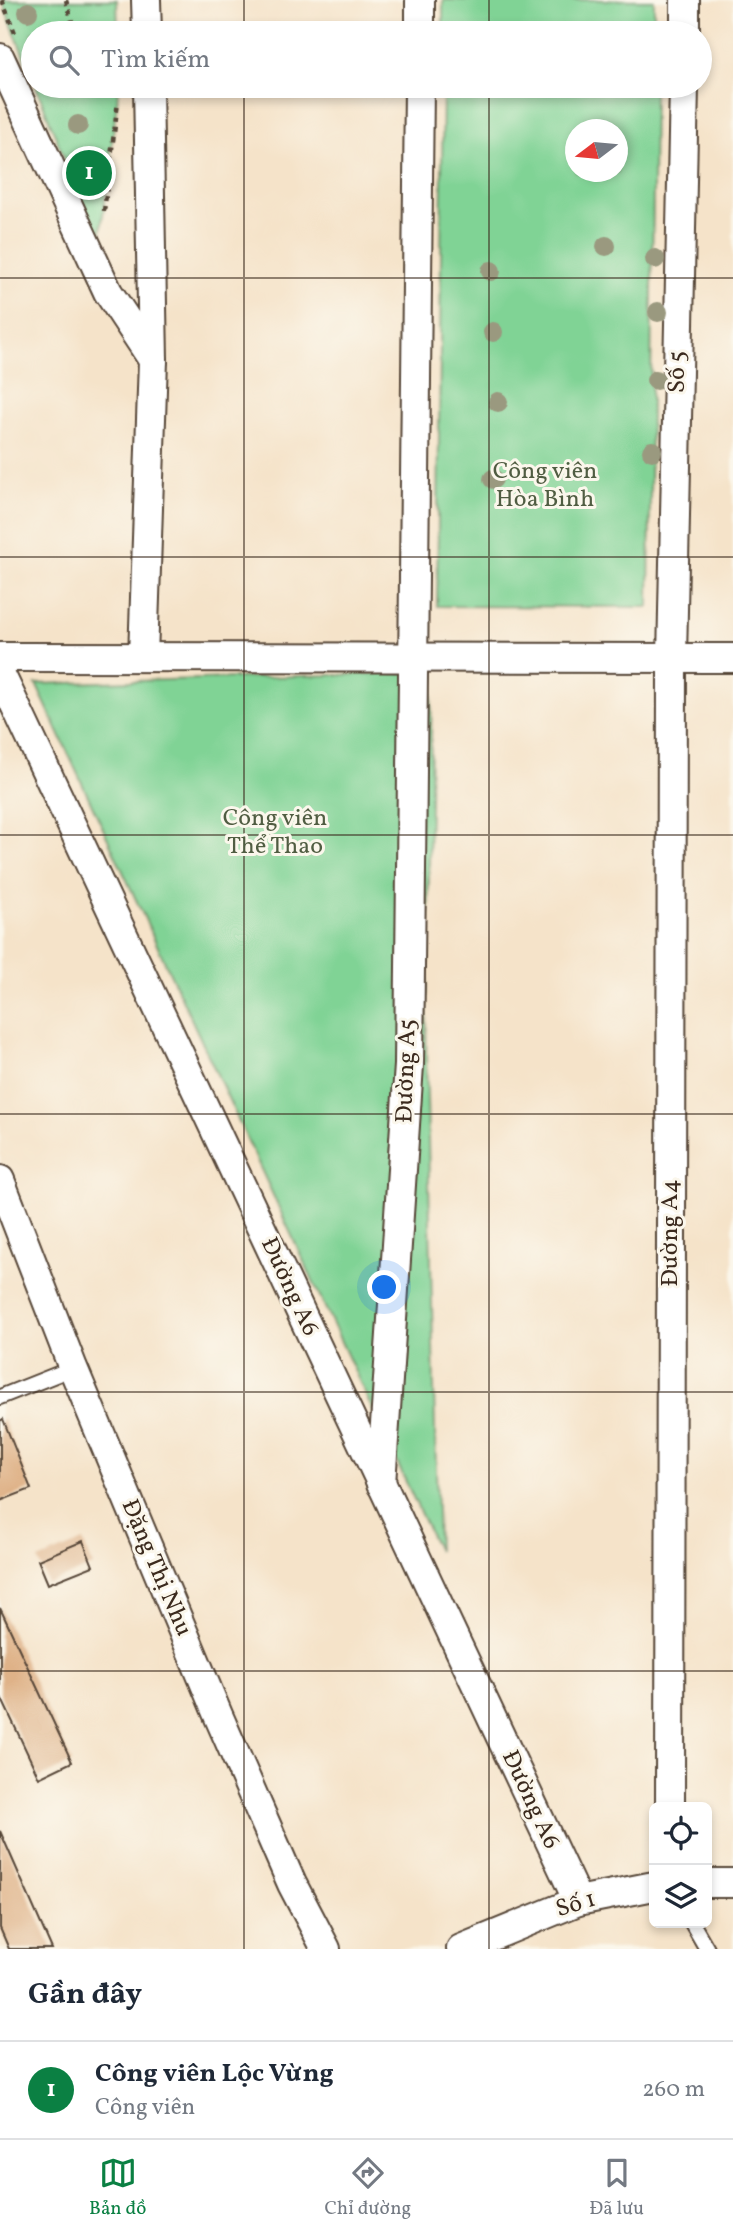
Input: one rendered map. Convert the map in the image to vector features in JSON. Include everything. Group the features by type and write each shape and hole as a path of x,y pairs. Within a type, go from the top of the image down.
{"street":[{"path":"146,0 147,21"},
{"path":"419,21 420,0"},
{"path":"685,0 685,21"},
{"path":"0,58 108,292 153,360"},
{"path":"143,657 153,360 148,98"},
{"name":"Đường A5","path":"381,1484 410,1065 419,98"},
{"name":"Số 5","path":"672,658 684,98"},
{"path":"0,656 733,658"},
{"name":"Đường A4","path":"670,1802 672,658"},
{"name":"Đường A6","path":"0,673 578,1900"},
{"name":"Đặng Thị Nhu","path":"0,1180 73,1368 223,1727 292,1884 326,1949"},
{"path":"712,1883 733,1883"},
{"name":"Số 1","path":"461,1949 578,1900 649,1887"}],"lane":[{"path":"0,1397 73,1368"},
{"path":"695,1928 707,1949"}],"path":[{"path":"66,0 72,21"},
{"path":"102,220 118,100"}],"green space":[{"path":"2,0 117,0 118,21 21,21 21,49"},
{"path":"443,0 654,0 654,21 443,21"},
{"path":"118,98 99,247 41,99"},
{"name":"Công viên Hòa Bình","path":"443,98 654,98 649,607 437,606"},
{"name":"Công viên Thể Thao","path":"432,672 426,1057 438,1551 36,684"}],"building":[{"path":"3,1419 31,1489 0,1501 0,1421"},
{"path":"83,1541 93,1566 48,1584 38,1560"},
{"path":"0,1608 72,1762 39,1778 0,1695"},
{"path":"0,1831 52,1949 9,1949 0,1928"}],"place":[{"name":"Công viên Lộc Vừng","path":"89,173"}]}
